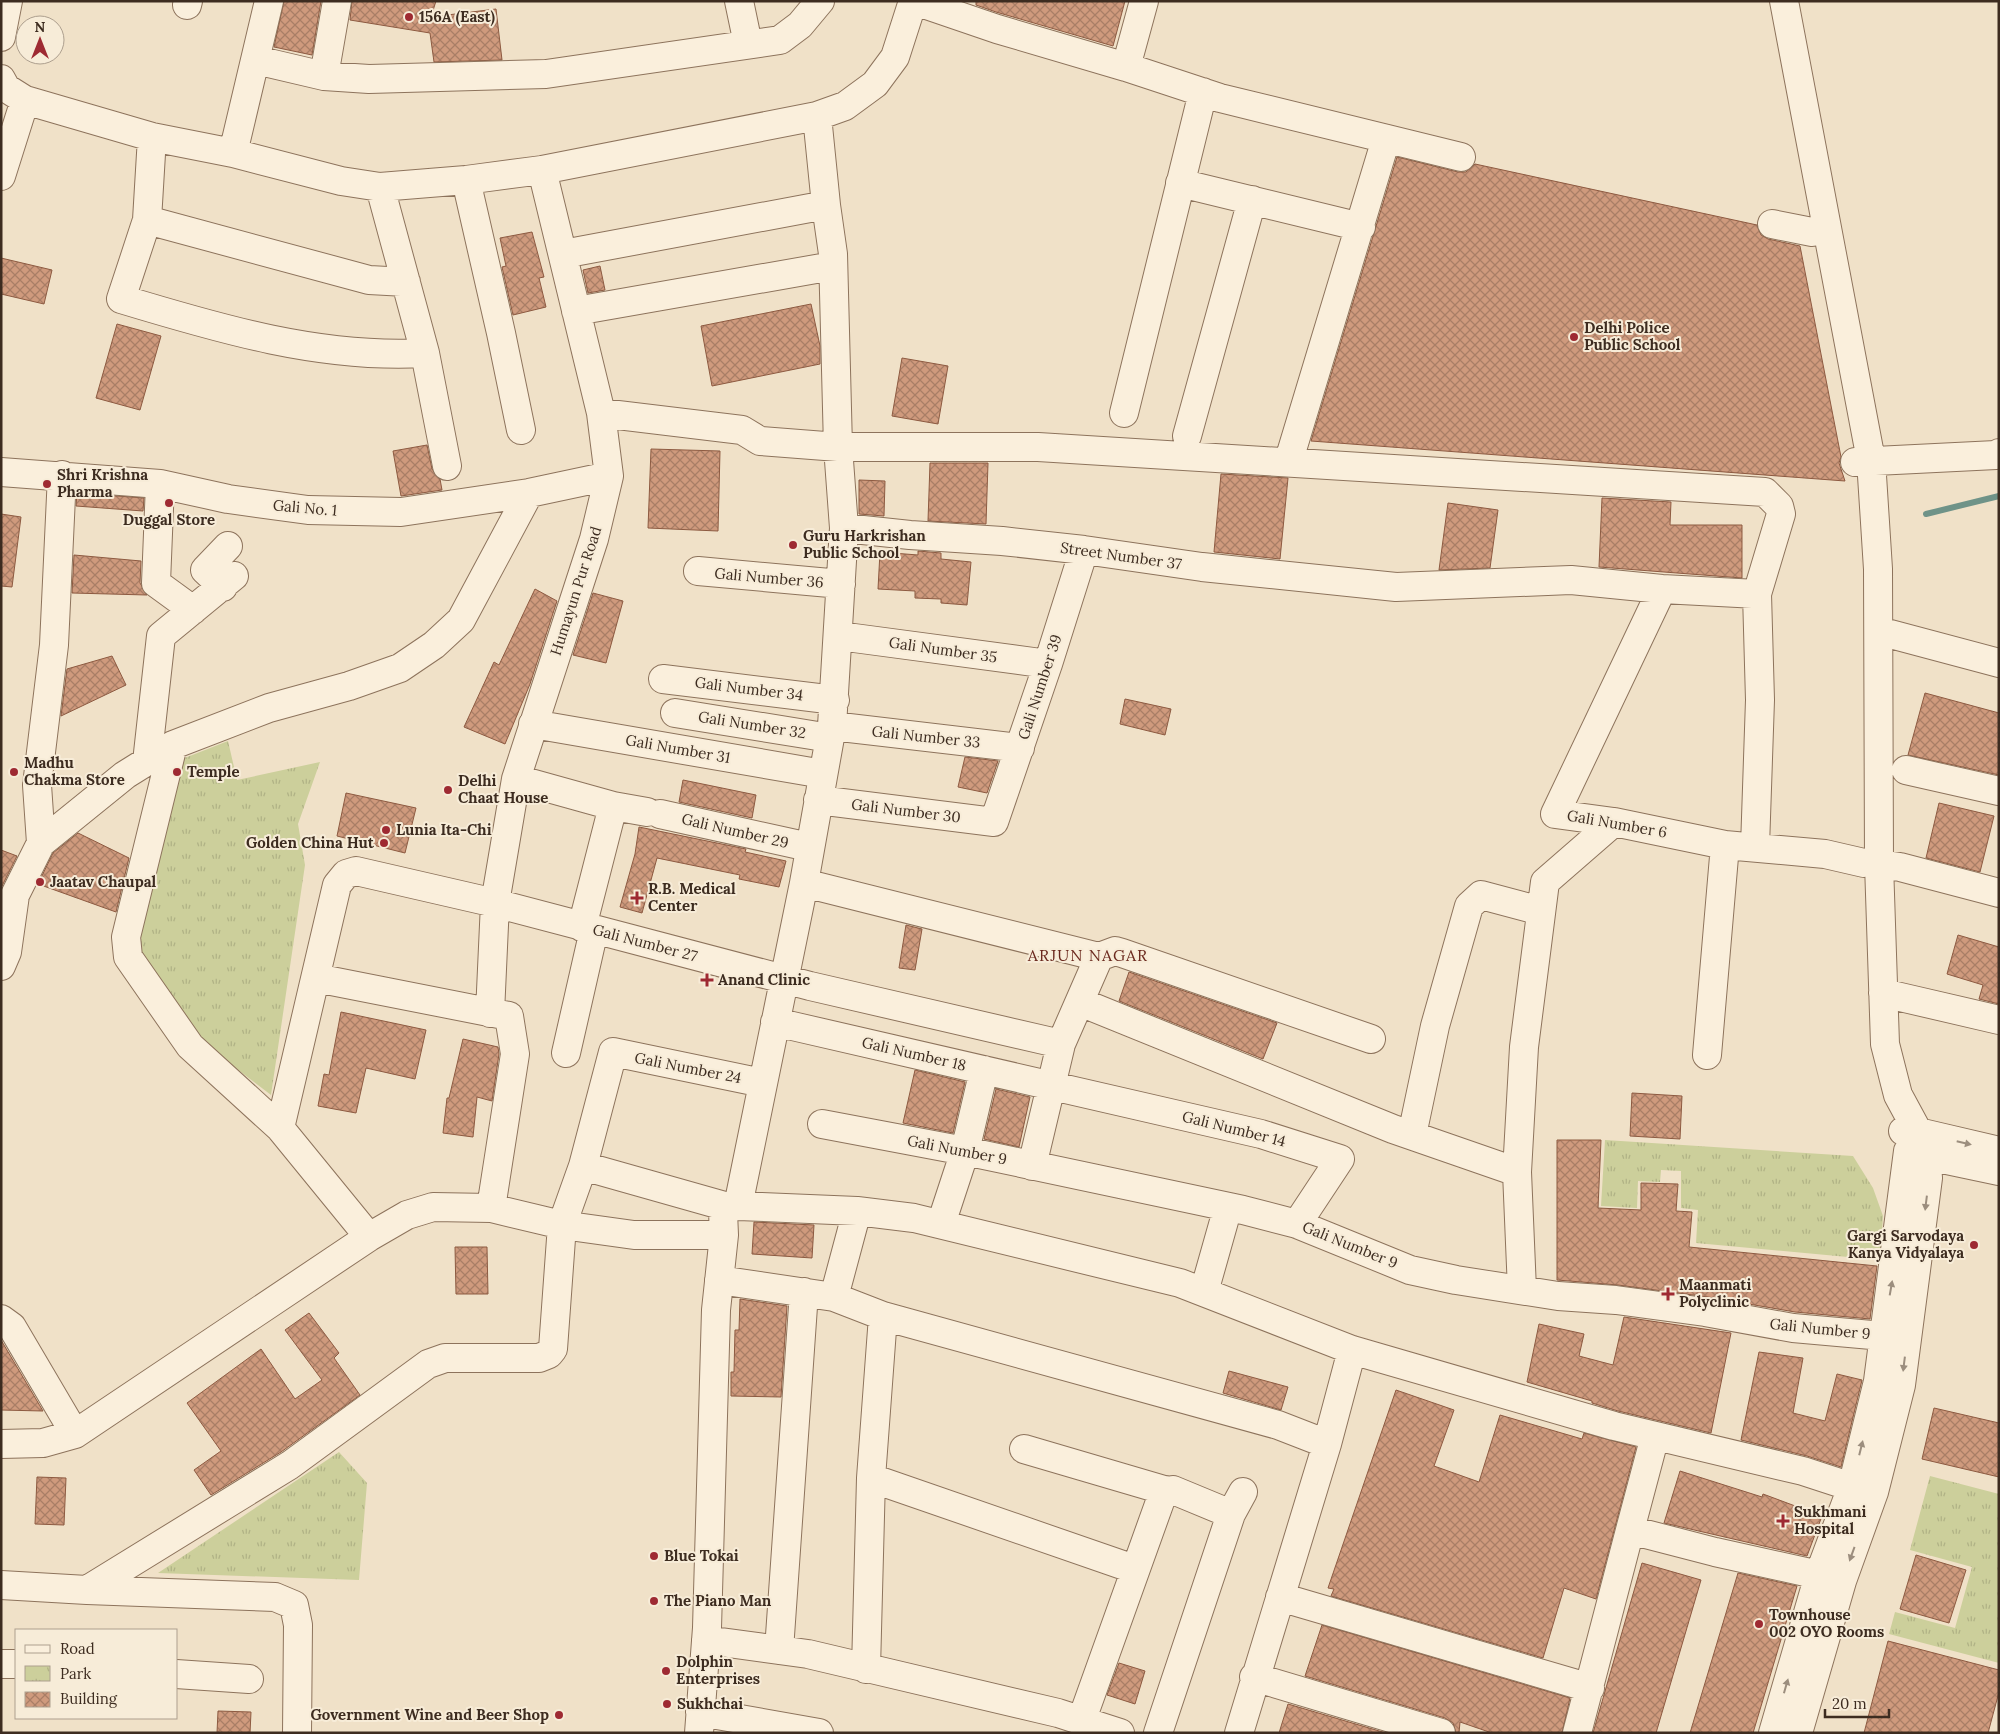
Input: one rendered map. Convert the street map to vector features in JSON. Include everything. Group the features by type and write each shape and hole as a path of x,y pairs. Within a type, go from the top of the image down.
{"street":[{"path":"1,36 8,1"},
{"path":"233,153 269,1"},
{"path":"324,76 337,1"},
{"path":"739,1 748,44"},
{"path":"256,60 324,76 369,79 546,74 780,40 800,25 820,1"},
{"path":"1,79 6,88 25,100 152,136 233,153 341,181 380,187 466,180 542,170 816,116 845,106 874,84 895,57 914,1 997,30 1126,67 1203,92 1386,139 1461,156"},
{"path":"1126,67 1144,1"},
{"path":"1768,1 1812,232 1863,461 1875,492 1879,631 1865,975 1869,1046 1883,1101 1913,1142 1999,1171"},
{"path":"1784,1 1863,461 1859,494 1871,863 1883,993 1885,1044 1898,1096 1913,1142 1928,1178 1901,1385 1874,1492 1842,1581 1798,1733"},
{"path":"1124,414 1203,92"},
{"path":"1,176 25,100"},
{"path":"816,116 833,266 838,447 844,528 835,700 804,884 763,1083 733,1206 723,1212 724,1235 719,1280 706,1640 699,1722 819,1733"},
{"path":"152,136 147,220 121,299 202,323 314,349 385,356 426,353"},
{"path":"1292,450 1361,227 1386,139"},
{"name":"Humayun Pur Road","path":"490,1013 495,903 516,779 594,539 609,476 601,414 542,170"},
{"path":"466,180 521,430"},
{"path":"1180,182 1361,227"},
{"path":"380,187 426,353 446,466"},
{"path":"1186,436 1252,200"},
{"path":"563,254 826,205"},
{"path":"147,220 369,280 406,282"},
{"path":"1772,224 1812,232"},
{"path":"576,311 833,266"},
{"path":"601,414 742,430 760,441 838,447 1038,447 1765,492 1779,506 1781,514 1757,594 1760,700 1755,847"},
{"path":"1863,461 1996,455 1999,453"},
{"name":"Gali No. 1","path":"1,472 62,475 160,484 228,499 317,510 401,512 529,493 609,476"},
{"path":"41,843 36,785 54,646 62,475"},
{"path":"160,484 156,583 193,610"},
{"path":"1,966 7,952 8,892 41,843 125,775 173,745 269,708 349,686 400,668 434,645 461,620 529,493"},
{"name":"Street Number 37","path":"844,528 1084,550 1202,567 1396,587 1570,580 1662,589 1757,594"},
{"path":"147,762 161,636 229,581 206,570 228,546"},
{"name":"Gali Number 39","path":"994,822 1048,664 1084,550"},
{"name":"Gali Number 36","path":"698,571 841,584"},
{"name":"Gali Number 6","path":"1662,589 1555,814 1614,822 1726,844 1825,854 1999,893"},
{"path":"1879,631 1999,663"},
{"name":"Gali Number 35","path":"839,636 1048,664"},
{"name":"Gali Number 34","path":"663,679 835,700"},
{"name":"Gali Number 32","path":"675,712 831,732"},
{"name":"Gali Number 31","path":"533,724 821,787"},
{"name":"Gali Number 33","path":"831,732 1020,748"},
{"path":"173,745 126,937 128,957 190,1046 280,1128 369,1237"},
{"path":"1906,770 1999,791"},
{"name":"Gali Number 29","path":"516,779 613,806 654,813 809,847"},
{"name":"Gali Number 30","path":"821,787 994,822"},
{"path":"566,1053 588,928 613,806"},
{"path":"1522,1290 1517,1172 1524,1047 1545,882 1614,822"},
{"path":"1707,1056 1726,844"},
{"name":"Gali Number 27","path":"316,978 337,885 346,874 356,871 495,903 784,979 1061,1044"},
{"path":"804,884 1099,957 1115,951 1371,1039"},
{"path":"1412,1135 1435,1026 1470,906 1481,895 1541,911"},
{"path":"1032,1166 1061,1044 1099,957"},
{"path":"280,1128 316,978 508,1016 515,1054 491,1208"},
{"path":"1883,993 1999,1020"},
{"path":"1080,1002 1412,1135 1517,1172"},
{"name":"Gali Number 18","path":"775,1022 1052,1086"},
{"name":"Gali Number 24","path":"583,1166 613,1052 763,1083"},
{"path":"940,1224 965,1151 984,1070"},
{"name":"Gali Number 14","path":"1052,1086 1261,1134 1340,1159 1297,1224"},
{"name":"Gali Number 9","path":"822,1124 965,1151 1228,1207 1297,1224 1410,1270 1456,1280 1522,1290 1705,1312 1793,1328 1883,1336"},
{"path":"1913,1142 1999,1151"},
{"path":"1773,1733 1819,1575 1852,1487 1878,1381 1883,1336 1913,1142"},
{"path":"87,1590 290,1466 428,1364 445,1358 539,1358 549,1354 553,1349 562,1225 583,1166 733,1206 857,1211 914,1218 1180,1283 1352,1350 1655,1436 1803,1471 1852,1487"},
{"path":"1204,1292 1228,1207"},
{"path":"1,1444 43,1443 75,1434 369,1237 407,1215 433,1208 491,1208 562,1225 634,1235 724,1235"},
{"path":"834,1297 857,1211"},
{"path":"719,1280 834,1297 883,1316 1278,1425 1327,1444"},
{"path":"779,1650 804,1292"},
{"path":"866,1669 871,1478 883,1316"},
{"path":"1,1318 12,1327 75,1434"},
{"path":"1239,1733 1254,1678 1327,1444 1352,1350"},
{"path":"1577,1733 1655,1436"},
{"path":"1024,1449 1167,1491 1173,1490 1237,1503 1158,1733"},
{"path":"871,1478 1134,1569"},
{"path":"1081,1722 1134,1569 1162,1496 1167,1491"},
{"path":"1630,1530 1649,1537 1819,1575"},
{"path":"1,1585 285,1599 294,1605 298,1625 297,1733"},
{"path":"1280,1597 1590,1688"},
{"path":"706,1640 808,1654 1058,1713 1081,1722 1120,1733"},
{"path":"1,1664 15,1664"},
{"path":"178,1674 249,1679"},
{"path":"1254,1678 1441,1733"}],"green space":[{"path":"228,741 237,780 320,762 298,824 305,865 271,1095 200,1041 142,960 135,928 177,761"},
{"path":"1605,1140 1853,1156 1873,1188 1883,1216 1880,1260 1696,1243 1698,1210 1681,1208 1681,1171 1661,1170 1660,1182 1638,1181 1637,1208 1601,1206"},
{"path":"339,1452 367,1483 359,1580 158,1573"},
{"path":"1930,1476 1999,1494 1999,1663 1889,1634 1895,1612 1955,1628 1972,1567 1910,1550"}],"building":[{"path":"284,1 321,1 312,55 274,47"},
{"path":"352,1 436,1 431,17 496,9 502,60 434,62 430,33 350,20"},
{"path":"976,1 1125,1 1113,46 996,12 976,5"},
{"name":"Delhi Police Public School","path":"1397,157 1458,172 1466,172 1475,164 1757,225 1761,235 1768,239 1800,246 1841,457 1839,463 1845,481 1311,441"},
{"path":"532,232 544,277 539,278 546,307 513,315 502,267 506,266 500,238"},
{"path":"1,258 52,270 44,304 1,294"},
{"path":"600,266 605,290 588,293 583,270"},
{"path":"811,304 820,346 820,364 712,386 701,326"},
{"path":"117,324 161,336 140,410 96,398"},
{"path":"902,358 948,366 938,424 892,416"},
{"path":"427,445 432,469 440,479 442,490 401,496 393,451"},
{"path":"651,449 720,451 718,531 648,528"},
{"path":"930,463 988,463 986,524 928,521"},
{"path":"1221,474 1288,478 1280,559 1214,552"},
{"path":"859,480 885,481 884,516 859,514"},
{"path":"77,493 144,498 143,511 76,506"},
{"path":"1602,498 1671,502 1670,525 1742,525 1742,578 1599,567"},
{"path":"1448,503 1498,510 1490,568 1439,570"},
{"path":"1,514 21,517 12,587 1,586"},
{"path":"918,551 941,553 941,559 971,562 967,605 941,603 941,599 915,598 915,591 878,589 880,552 918,555"},
{"path":"74,555 141,561 140,583 147,595 72,593"},
{"path":"535,589 557,601 530,684 505,744 464,727 494,662 499,665"},
{"path":"593,593 623,601 606,663 573,655"},
{"path":"112,656 126,685 61,716 67,669"},
{"path":"1925,693 1999,713 1999,775 1908,755"},
{"path":"1125,699 1171,709 1165,735 1120,724"},
{"path":"965,757 998,761 987,793 958,787"},
{"path":"683,780 756,795 752,818 679,802"},
{"path":"346,793 416,808 405,853 337,836"},
{"path":"1939,803 1994,816 1980,872 1926,858"},
{"path":"639,827 746,849 745,852 786,861 779,887 739,879 740,875 657,858 642,913 620,907 635,854"},
{"path":"78,833 129,858 116,912 38,884 53,853"},
{"path":"1,850 17,856 1,888"},
{"path":"906,925 922,929 915,970 899,968"},
{"path":"1958,935 1999,947 1999,1004 1979,999 1983,985 1947,974"},
{"path":"1129,972 1277,1023 1263,1059 1119,1001"},
{"path":"341,1012 426,1030 415,1079 366,1068 356,1113 318,1106 324,1074 329,1075"},
{"path":"463,1039 498,1047 499,1054 492,1101 477,1097 473,1137 443,1133 447,1098 449,1098"},
{"path":"915,1070 965,1082 953,1133 903,1123"},
{"path":"996,1089 1030,1097 1019,1147 984,1139"},
{"path":"1632,1093 1682,1096 1680,1139 1630,1136"},
{"path":"1557,1140 1601,1140 1598,1208 1641,1210 1641,1183 1678,1184 1676,1211 1692,1212 1689,1247 1877,1266 1870,1319 1795,1312 1708,1297 1618,1285 1557,1280"},
{"path":"754,1222 814,1225 812,1258 752,1254"},
{"path":"455,1247 487,1247 488,1294 456,1294"},
{"path":"740,1299 787,1306 781,1397 731,1396 731,1372 734,1372 735,1330 739,1330"},
{"path":"309,1313 339,1353 334,1358 360,1395 281,1452 211,1495 194,1470 221,1451 187,1403 261,1349 295,1399 322,1380 285,1330"},
{"path":"1624,1317 1731,1333 1711,1433 1618,1411 1592,1403 1592,1401 1527,1382 1539,1324 1584,1334 1579,1356 1613,1365"},
{"path":"1,1340 43,1411 1,1410"},
{"path":"1759,1352 1803,1358 1793,1413 1825,1421 1837,1374 1862,1380 1841,1467 1807,1456 1741,1440"},
{"path":"1229,1371 1288,1387 1281,1410 1223,1393"},
{"path":"1396,1390 1454,1410 1434,1466 1479,1482 1500,1415 1582,1439 1584,1433 1636,1447 1596,1599 1564,1588 1543,1658 1331,1596 1334,1589 1328,1588"},
{"path":"1934,1408 1999,1423 1999,1477 1922,1459"},
{"path":"1680,1471 1762,1497 1763,1494 1822,1516 1807,1556 1664,1523"},
{"path":"37,1477 66,1478 64,1525 35,1524"},
{"path":"1916,1555 1966,1570 1949,1623 1900,1609"},
{"path":"1642,1563 1701,1580 1656,1733 1593,1733"},
{"path":"1738,1573 1797,1586 1753,1733 1690,1733"},
{"path":"1322,1625 1570,1698 1562,1733 1492,1733 1460,1722 1459,1733 1456,1733 1453,1723 1445,1718 1305,1676"},
{"path":"1888,1641 1999,1670 1999,1692 1988,1733 1864,1733"},
{"path":"1119,1663 1145,1671 1135,1704 1107,1695"},
{"path":"1288,1704 1386,1733 1279,1733"},
{"path":"218,1711 251,1712 250,1733 217,1733"}],"waterway":[{"path":"1926,514 1999,496"}],"place":[{"name":"156A (East)","path":"409,17"},
{"name":"Delhi Police Public School","path":"1574,337"},
{"name":"Shri Krishna Pharma","path":"47,484"},
{"name":"Duggal Store","path":"169,503"},
{"name":"Guru Harkrishan Public School","path":"793,545"},
{"name":"Madhu Chakma Store","path":"14,772"},
{"name":"Temple","path":"177,772"},
{"name":"Delhi Chaat House","path":"448,790"},
{"name":"Lunia Ita-Chi","path":"386,830"},
{"name":"Golden China Hut","path":"384,843"},
{"name":"Jaatav Chaupal","path":"40,882"},
{"name":"R.B. Medical Center","path":"637,898"},
{"name":"Anand Clinic","path":"707,980"},
{"name":"Gargi Sarvodaya Kanya Vidyalaya","path":"1974,1245"},
{"name":"Maanmati Polyclinic","path":"1668,1294"},
{"name":"Sukhmani Hospital","path":"1783,1521"},
{"name":"Blue Tokai","path":"654,1556"},
{"name":"The Piano Man","path":"654,1601"},
{"name":"Townhouse 002 OYO Rooms","path":"1759,1624"},
{"name":"Dolphin Enterprises","path":"666,1671"},
{"name":"Sukhchai","path":"667,1704"},
{"name":"Government Wine and Beer Shop","path":"559,1715"}],"district":[{"name":"ARJUN NAGAR","path":"1088,955"}]}
